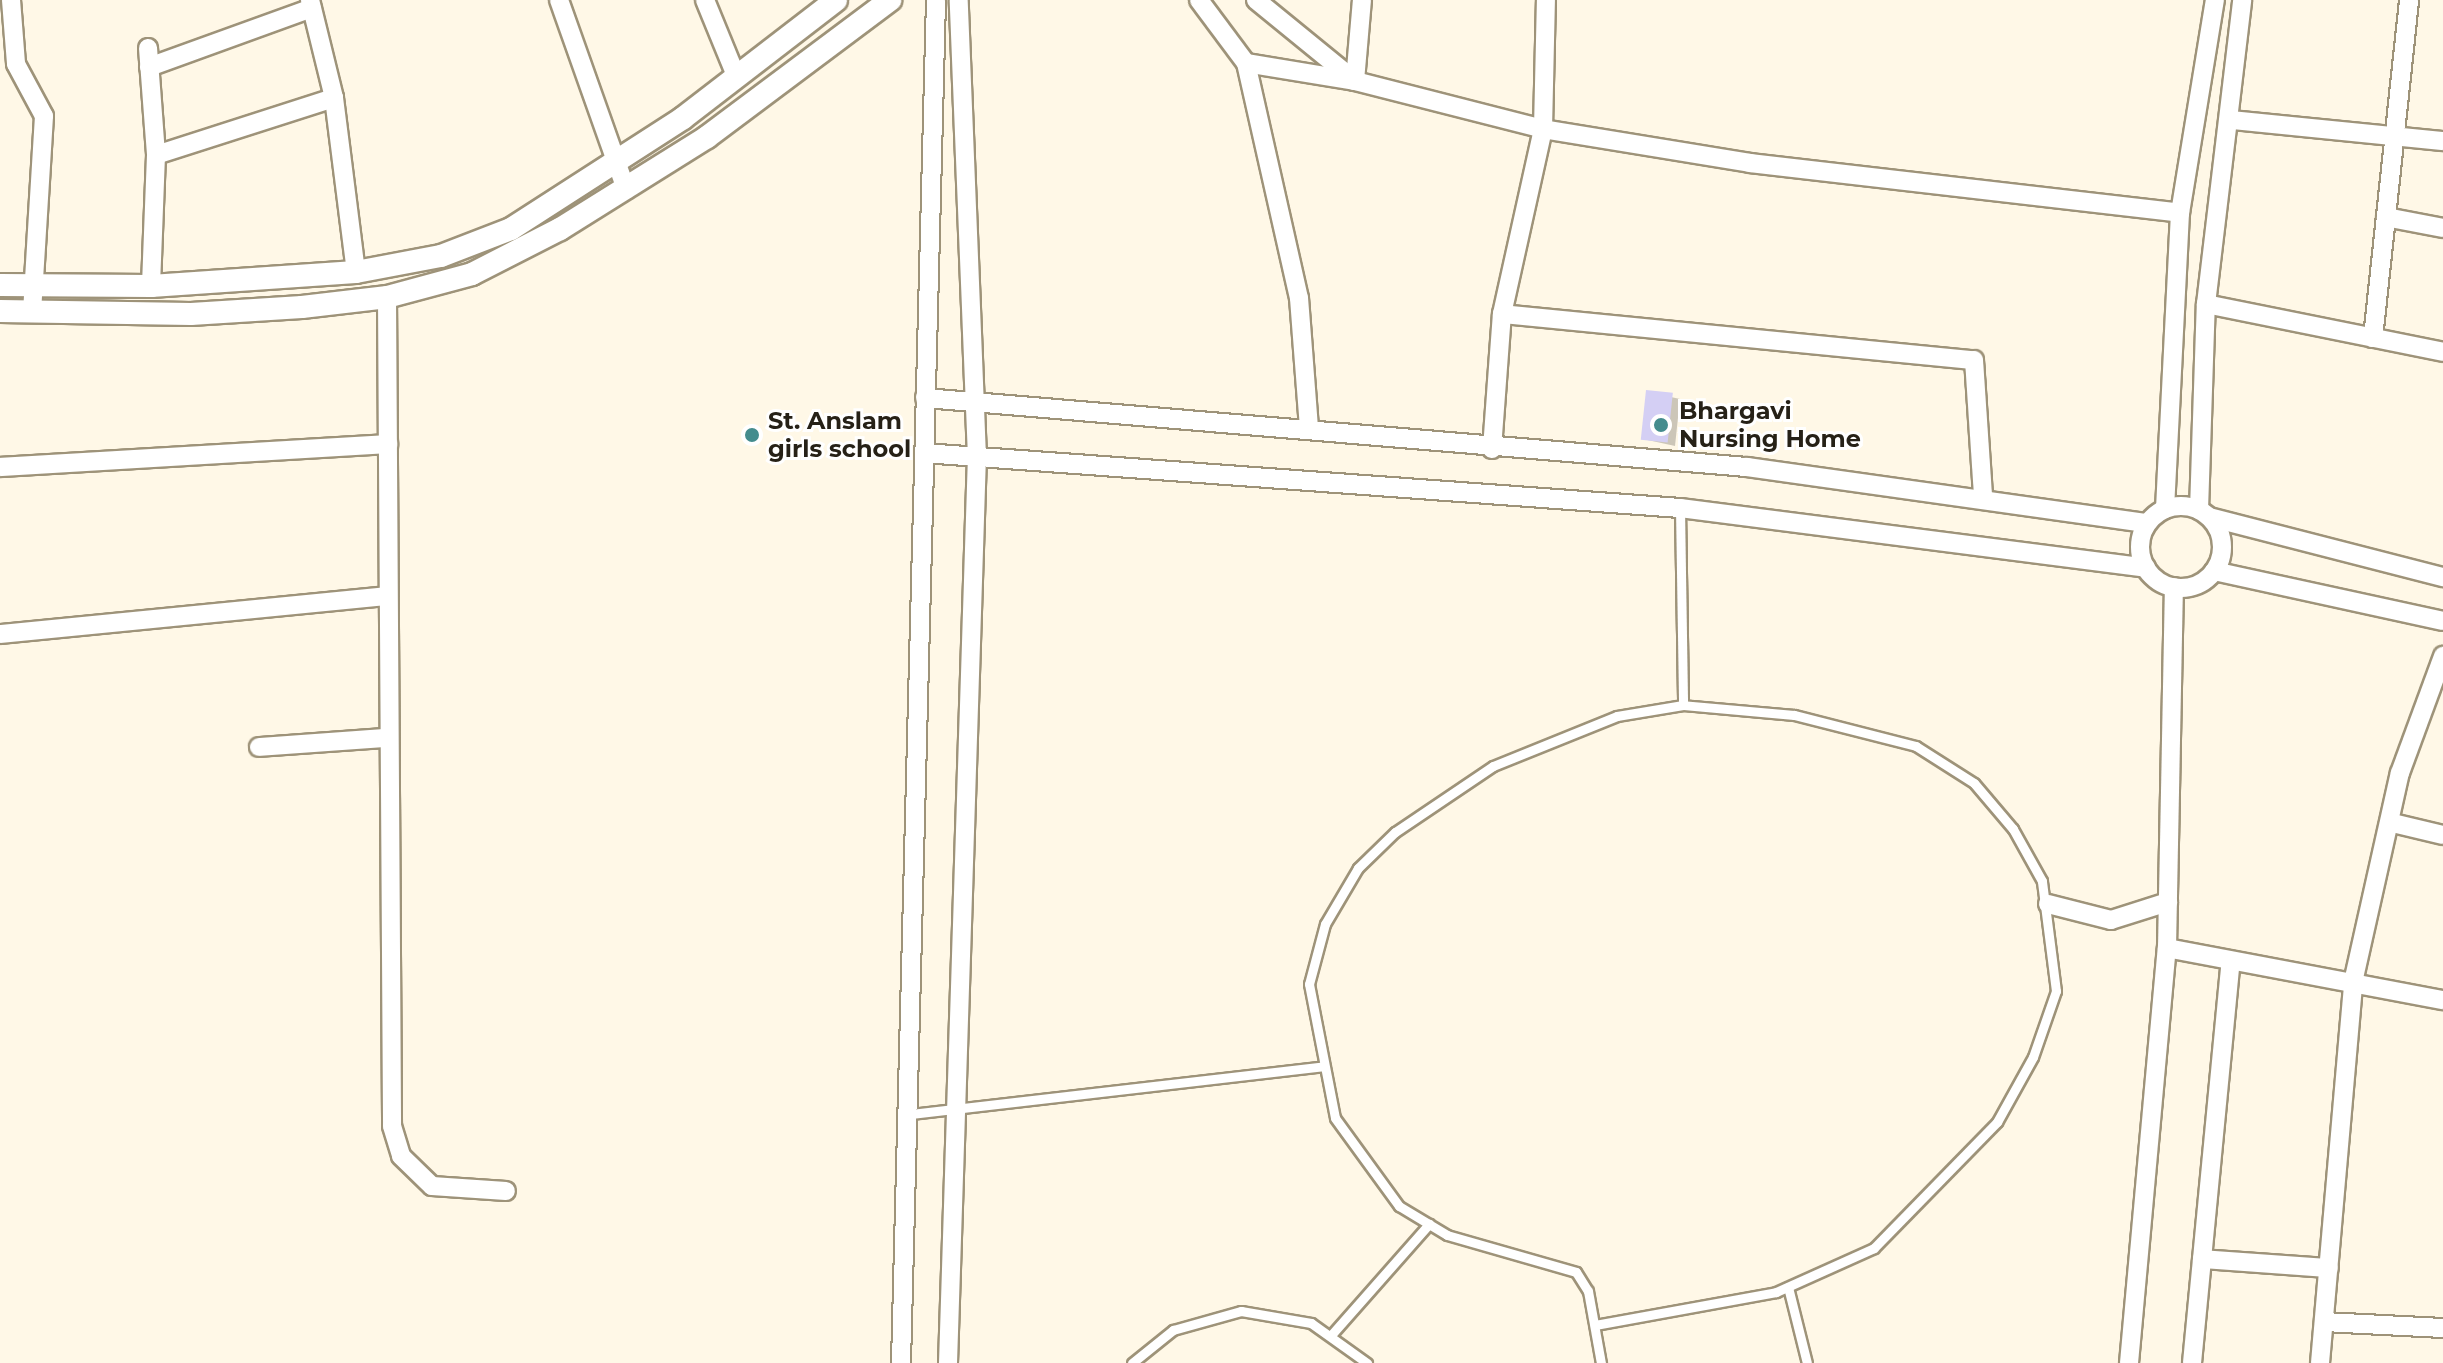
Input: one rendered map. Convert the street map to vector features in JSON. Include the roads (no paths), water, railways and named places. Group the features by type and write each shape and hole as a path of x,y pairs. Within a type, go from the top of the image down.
{"street":[{"path":"11,0 16,64 44,116 37,285 32,311"},
{"path":"559,0 626,189"},
{"path":"705,0 737,78"},
{"path":"0,285 151,286 356,272 478,243 615,162 737,78 836,0"},
{"path":"0,311 191,314 387,297 508,259 626,189 766,97 890,0"},
{"path":"901,1363 911,1114 936,0"},
{"path":"948,1363 977,457 959,0"},
{"path":"1199,0 1246,63 1299,298 1309,427"},
{"path":"1256,0 1355,81"},
{"path":"1355,81 1362,0"},
{"path":"1492,449 1502,314 1543,129 1546,0"},
{"path":"2165,509 2180,213 2215,0"},
{"path":"924,453 1680,508 2146,568 2174,587 2196,585 2214,571 2220,537 2204,514 2206,304 2232,120 2242,0"},
{"path":"2373,338 2409,0"},
{"path":"149,67 311,4 334,98 356,272"},
{"path":"148,48 156,155 151,286"},
{"path":"1246,63 1355,81 1543,129 1827,175 2180,213"},
{"path":"156,155 334,98"},
{"path":"2232,120 2443,141"},
{"path":"2386,217 2443,228"},
{"path":"387,297 386,738 392,1126 407,1165 432,1186 506,1191"},
{"path":"2206,304 2443,352"},
{"path":"1502,314 1974,360 1983,495"},
{"path":"925,398 1309,427 1492,449 1747,467 1983,495 2147,523"},
{"path":"0,467 388,444"},
{"path":"2146,568 2140,545 2147,523 2165,509 2204,514 2443,577"},
{"path":"2214,571 2443,621"},
{"path":"2129,1363 2167,948 2174,587"},
{"path":"0,634 387,596"},
{"path":"2320,1363 2354,978 2393,823 2400,773 2443,656"},
{"path":"259,747 386,738"},
{"path":"2393,823 2443,835"},
{"path":"2048,904 2111,920 2168,902"},
{"path":"2167,948 2231,961 2354,978 2443,1000"},
{"path":"2192,1363 2231,961"},
{"path":"2202,1259 2329,1268"},
{"path":"2324,1322 2443,1328"}],"lane":[{"path":"1680,508 1683,705"},
{"path":"1595,1325 1788,1287 1874,1248 1997,1122 2033,1057 2056,991 2048,904 2013,829 1974,783 1916,746 1794,715 1683,705 1602,720 1493,766 1395,832 1358,868 1325,924 1309,984 1320,1067 1335,1118 1368,1169 1399,1206 1429,1224 1576,1272 1595,1325 1601,1363"},
{"path":"911,1114 1320,1067"},
{"path":"1332,1334 1429,1224"},
{"path":"1788,1287 1807,1363"},
{"path":"1132,1363 1173,1330 1218,1314 1289,1315 1332,1334 1367,1363"}],"place":[{"name":"Bhargavi Nursing Home","path":"1661,425"},
{"name":"St. Anslam girls school","path":"752,435"}]}
